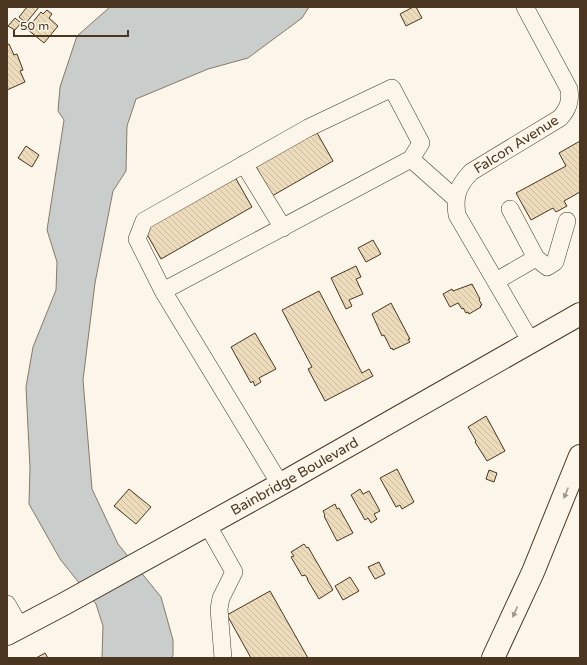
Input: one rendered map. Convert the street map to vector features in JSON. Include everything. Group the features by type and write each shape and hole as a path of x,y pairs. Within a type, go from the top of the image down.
{"main road":[{"name":"Bainbridge Boulevard","path":"13,630 64,604 280,484 580,314"},
{"path":"494,658 533,572 580,456"}],"street":[{"name":"Falcon Avenue","path":"456,199 456,193 461,183 471,172 560,118 568,109 570,96 569,89 525,7"},
{"path":"163,291 411,159 421,143 392,88 308,128 144,221 137,239 163,291 280,484"},
{"path":"411,159 456,199 458,215 531,342"},
{"path":"244,164 283,228"},
{"path":"510,209 536,258 547,267 555,262 567,221"},
{"path":"496,281 536,258"},
{"path":"207,524 234,572 221,598 219,609 223,658"},
{"path":"7,604 13,630"}],"shaded area":[{"path":"110,7 309,7 302,18 248,58 208,69 136,99 127,126 126,171 113,191 95,283 83,380 92,489 118,544 161,597 173,640 172,658 102,658 103,626 96,604 60,559 29,504 30,468 26,387 33,347 56,290 57,262 47,230 64,120 58,111 60,87 77,36"}],"building":[{"path":"27,7 39,7 26,23 19,17"},
{"path":"413,7 416,7 422,18 406,26 400,14"},
{"path":"47,10 52,14 49,18 58,26 44,43 27,29 41,12 43,14"},
{"path":"15,18 21,23 15,30 8,26"},
{"path":"9,44 14,55 17,54 23,70 20,71 25,82 7,90 7,45"},
{"path":"316,131 333,161 272,196 255,165"},
{"path":"580,141 580,192 564,201 567,206 556,212 553,208 531,220 516,193 566,166 559,153"},
{"path":"26,146 39,155 32,167 18,158"},
{"path":"235,177 252,207 161,259 144,229"},
{"path":"373,240 381,254 366,262 358,248"},
{"path":"356,266 361,277 356,279 363,294 349,300 352,306 346,309 331,278"},
{"path":"472,284 480,299 479,300 482,305 480,306 481,307 469,314 468,312 466,313 463,308 462,309 458,303 450,307 443,294 452,289 453,291"},
{"path":"319,291 362,373 369,369 373,376 325,401 308,369 312,367 282,310"},
{"path":"391,303 410,339 408,339 410,342 393,350 392,348 391,349 384,335 382,336 372,314"},
{"path":"255,333 276,369 259,378 261,382 255,386 253,381 251,383 231,347"},
{"path":"486,416 505,451 487,461 475,442 476,441 468,427"},
{"path":"397,469 414,502 402,509 400,505 396,507 380,478"},
{"path":"489,470 497,473 494,482 486,479"},
{"path":"129,489 151,507 136,524 114,506"},
{"path":"360,489 363,494 369,491 380,511 374,514 377,519 371,523 368,518 365,520 351,495"},
{"path":"335,504 337,509 339,508 353,533 337,541 324,516 323,511"},
{"path":"304,544 307,548 308,547 333,590 319,599 308,579 305,575 302,576 291,557 294,556 291,552"},
{"path":"379,562 385,574 375,579 368,567"},
{"path":"350,577 359,591 343,600 335,586"},
{"path":"270,591 308,658 251,658 227,615"},
{"path":"45,653 48,658 36,658"}]}
